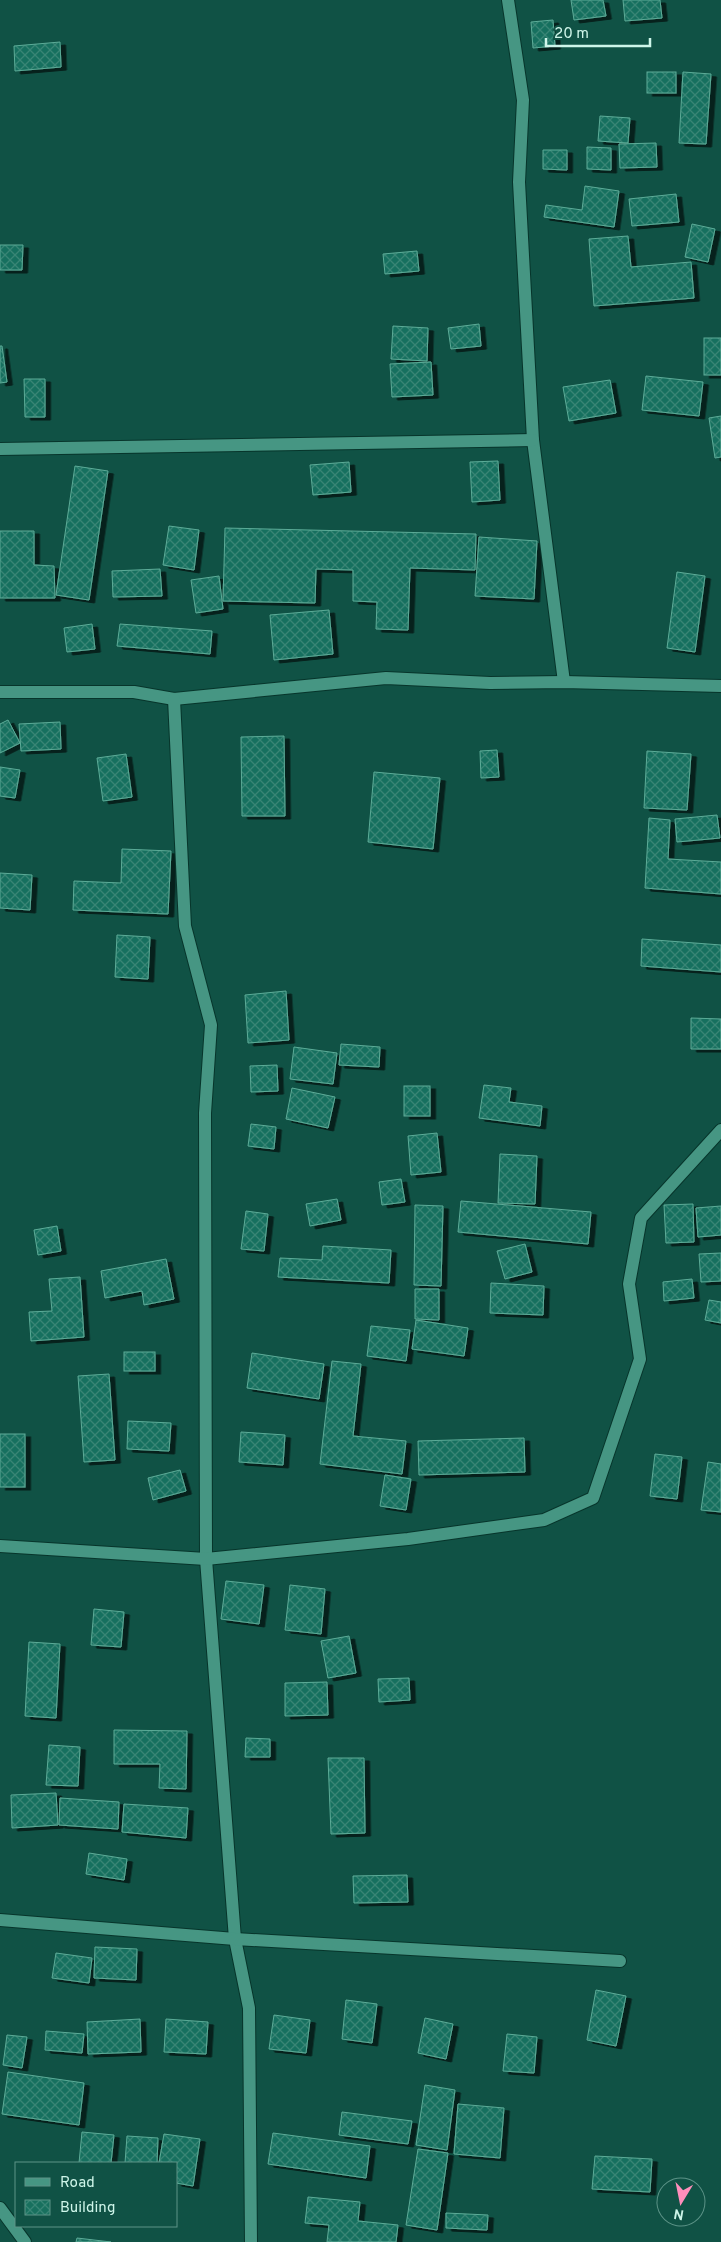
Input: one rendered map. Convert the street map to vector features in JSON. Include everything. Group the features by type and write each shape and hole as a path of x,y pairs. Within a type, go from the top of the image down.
{"street":[{"path":"508,0 523,100 519,182 533,440 564,682"},
{"path":"0,449 533,440"},
{"path":"0,692 134,692 174,699 386,678 490,683 564,682 721,686"},
{"path":"174,699 185,926 211,1025 205,1113 206,1559 235,1939 249,2008 251,2242"},
{"path":"0,1546 206,1559 408,1540 544,1520 593,1498 640,1359 629,1284 641,1218 721,1130"},
{"path":"0,1920 235,1939 620,1961"},
{"path":"0,2208 25,2242"}],"building":[{"path":"571,0 603,0 606,16 574,20"},
{"path":"623,0 660,0 662,18 625,21"},
{"path":"553,20 555,46 533,48 531,22"},
{"path":"60,42 61,67 15,71 14,46"},
{"path":"647,72 676,72 676,93 647,93"},
{"path":"683,72 711,74 706,144 679,143"},
{"path":"600,116 630,118 628,143 598,141"},
{"path":"656,143 657,167 620,168 619,144"},
{"path":"587,147 611,148 611,170 587,169"},
{"path":"543,150 567,150 567,170 543,169"},
{"path":"585,186 619,191 614,227 544,217 546,205 582,210"},
{"path":"676,194 679,222 632,226 629,199"},
{"path":"692,224 715,229 708,262 685,257"},
{"path":"628,236 631,267 691,262 694,298 594,306 589,239"},
{"path":"0,245 23,245 22,270 0,270"},
{"path":"417,251 419,271 385,274 383,254"},
{"path":"479,324 481,346 451,349 448,328"},
{"path":"393,326 428,328 427,361 391,359"},
{"path":"704,338 721,338 721,375 704,375"},
{"path":"0,346 2,346 7,382 0,383"},
{"path":"431,362 433,395 392,397 390,364"},
{"path":"646,376 703,382 699,416 642,410"},
{"path":"24,379 45,379 45,417 25,417"},
{"path":"610,380 616,413 569,421 563,387"},
{"path":"721,416 721,457 715,458 709,418"},
{"path":"498,461 500,500 472,502 470,462"},
{"path":"349,462 351,492 313,495 310,465"},
{"path":"75,466 108,471 89,600 56,595"},
{"path":"169,526 199,530 194,570 163,565"},
{"path":"225,528 476,534 475,570 410,568 408,630 376,629 377,602 353,601 353,570 316,569 315,603 223,601"},
{"path":"0,531 34,531 34,565 54,566 55,598 0,598"},
{"path":"479,537 537,541 534,599 475,596"},
{"path":"160,569 162,596 113,597 112,571"},
{"path":"677,572 705,576 695,652 667,648"},
{"path":"219,576 223,609 196,613 191,580"},
{"path":"329,610 333,654 274,660 270,615"},
{"path":"92,624 95,649 67,652 64,628"},
{"path":"120,624 212,631 210,654 117,646"},
{"path":"8,720 20,743 0,753 0,724"},
{"path":"60,722 61,749 21,751 19,724"},
{"path":"284,736 285,816 242,816 241,737"},
{"path":"497,750 499,777 481,778 480,751"},
{"path":"647,751 691,754 687,810 644,808"},
{"path":"126,754 132,797 103,801 97,758"},
{"path":"0,767 20,770 15,798 0,796"},
{"path":"374,772 440,778 433,849 368,842"},
{"path":"717,815 720,838 677,842 675,819"},
{"path":"649,818 670,820 668,859 721,862 721,894 645,888"},
{"path":"122,849 171,851 168,914 73,910 74,881 121,883"},
{"path":"0,873 32,875 30,910 0,908"},
{"path":"117,935 150,937 148,979 115,977"},
{"path":"642,939 721,945 721,972 641,966"},
{"path":"286,991 289,1040 248,1043 245,995"},
{"path":"691,1018 721,1019 721,1049 691,1049"},
{"path":"341,1044 380,1047 379,1067 339,1065"},
{"path":"294,1047 337,1053 333,1084 290,1079"},
{"path":"277,1065 278,1091 251,1092 250,1066"},
{"path":"484,1085 511,1088 509,1102 542,1106 540,1126 479,1118"},
{"path":"404,1086 430,1086 430,1116 404,1116"},
{"path":"292,1088 335,1097 328,1128 286,1119"},
{"path":"251,1124 276,1127 274,1149 248,1146"},
{"path":"437,1133 441,1172 411,1175 408,1136"},
{"path":"500,1154 537,1156 535,1204 498,1203"},
{"path":"401,1179 405,1202 382,1205 379,1182"},
{"path":"337,1199 341,1220 310,1226 306,1204"},
{"path":"461,1201 591,1212 588,1244 458,1232"},
{"path":"693,1204 694,1242 666,1243 664,1205"},
{"path":"415,1205 443,1206 441,1286 414,1285"},
{"path":"721,1206 721,1235 698,1237 696,1208"},
{"path":"246,1211 268,1214 264,1251 241,1249"},
{"path":"57,1226 61,1251 38,1255 34,1230"},
{"path":"525,1244 532,1272 505,1279 497,1251"},
{"path":"323,1246 391,1250 389,1283 278,1277 280,1258 322,1260"},
{"path":"721,1253 721,1281 701,1282 699,1254"},
{"path":"166,1259 174,1299 144,1305 142,1291 105,1298 101,1271"},
{"path":"80,1277 84,1337 31,1341 29,1312 52,1311 49,1279"},
{"path":"692,1279 694,1298 664,1301 663,1282"},
{"path":"491,1283 544,1286 543,1315 490,1313"},
{"path":"415,1289 439,1289 439,1320 415,1319"},
{"path":"709,1300 721,1302 721,1323 705,1320"},
{"path":"416,1320 468,1328 464,1356 412,1349"},
{"path":"371,1326 410,1330 406,1361 367,1356"},
{"path":"124,1352 155,1352 155,1371 124,1371"},
{"path":"252,1353 324,1364 319,1399 247,1388"},
{"path":"332,1361 361,1364 353,1436 406,1441 402,1474 320,1464"},
{"path":"109,1374 115,1460 84,1462 78,1376"},
{"path":"128,1421 171,1423 169,1451 127,1449"},
{"path":"241,1432 285,1435 283,1465 239,1462"},
{"path":"0,1434 25,1434 25,1487 0,1487"},
{"path":"524,1438 525,1472 419,1475 418,1441"},
{"path":"655,1454 682,1457 677,1499 650,1496"},
{"path":"708,1462 721,1464 721,1512 701,1510"},
{"path":"180,1470 186,1491 153,1500 148,1478"},
{"path":"385,1475 411,1479 406,1510 380,1506"},
{"path":"226,1581 264,1585 259,1624 221,1619"},
{"path":"290,1585 325,1589 321,1634 285,1630"},
{"path":"94,1609 124,1612 121,1647 91,1645"},
{"path":"349,1636 356,1673 328,1678 321,1641"},
{"path":"29,1642 60,1644 56,1718 25,1716"},
{"path":"409,1678 410,1700 379,1702 378,1679"},
{"path":"327,1682 328,1715 285,1716 285,1683"},
{"path":"114,1730 187,1731 186,1789 159,1788 160,1764 114,1764"},
{"path":"246,1738 270,1739 270,1757 245,1757"},
{"path":"49,1745 80,1747 78,1786 46,1785"},
{"path":"328,1758 364,1758 365,1833 331,1834"},
{"path":"56,1793 58,1825 12,1828 11,1795"},
{"path":"60,1798 119,1802 118,1829 59,1825"},
{"path":"124,1804 188,1808 186,1838 122,1832"},
{"path":"89,1853 127,1859 124,1880 86,1874"},
{"path":"407,1875 408,1902 354,1903 353,1876"},
{"path":"95,1947 137,1949 136,1980 94,1978"},
{"path":"56,1953 92,1958 89,1983 52,1978"},
{"path":"596,1990 626,1996 616,2046 587,2040"},
{"path":"346,2000 377,2004 372,2043 342,2039"},
{"path":"274,2015 310,2020 306,2053 269,2049"},
{"path":"425,2018 453,2024 446,2059 418,2053"},
{"path":"140,2019 141,2052 88,2054 87,2022"},
{"path":"166,2019 208,2022 206,2054 164,2052"},
{"path":"46,2031 84,2034 82,2053 45,2050"},
{"path":"507,2034 537,2037 534,2073 503,2071"},
{"path":"7,2035 27,2037 22,2068 3,2065"},
{"path":"8,2072 84,2083 79,2125 2,2114"},
{"path":"425,2085 455,2090 447,2150 416,2145"},
{"path":"458,2104 504,2108 500,2158 454,2154"},
{"path":"342,2112 412,2121 408,2144 339,2135"},
{"path":"82,2132 114,2135 111,2162 79,2162"},
{"path":"273,2133 370,2146 366,2178 268,2164"},
{"path":"164,2134 200,2139 193,2186 178,2183 178,2162 159,2162"},
{"path":"127,2136 158,2138 157,2162 125,2162"},
{"path":"418,2149 448,2153 437,2230 406,2225"},
{"path":"595,2156 652,2159 650,2192 592,2189"},
{"path":"308,2197 360,2202 358,2221 398,2225 396,2242 327,2242 329,2225 305,2223"},
{"path":"446,2213 488,2215 487,2230 446,2228"},
{"path":"77,2238 111,2242 76,2242"}]}
